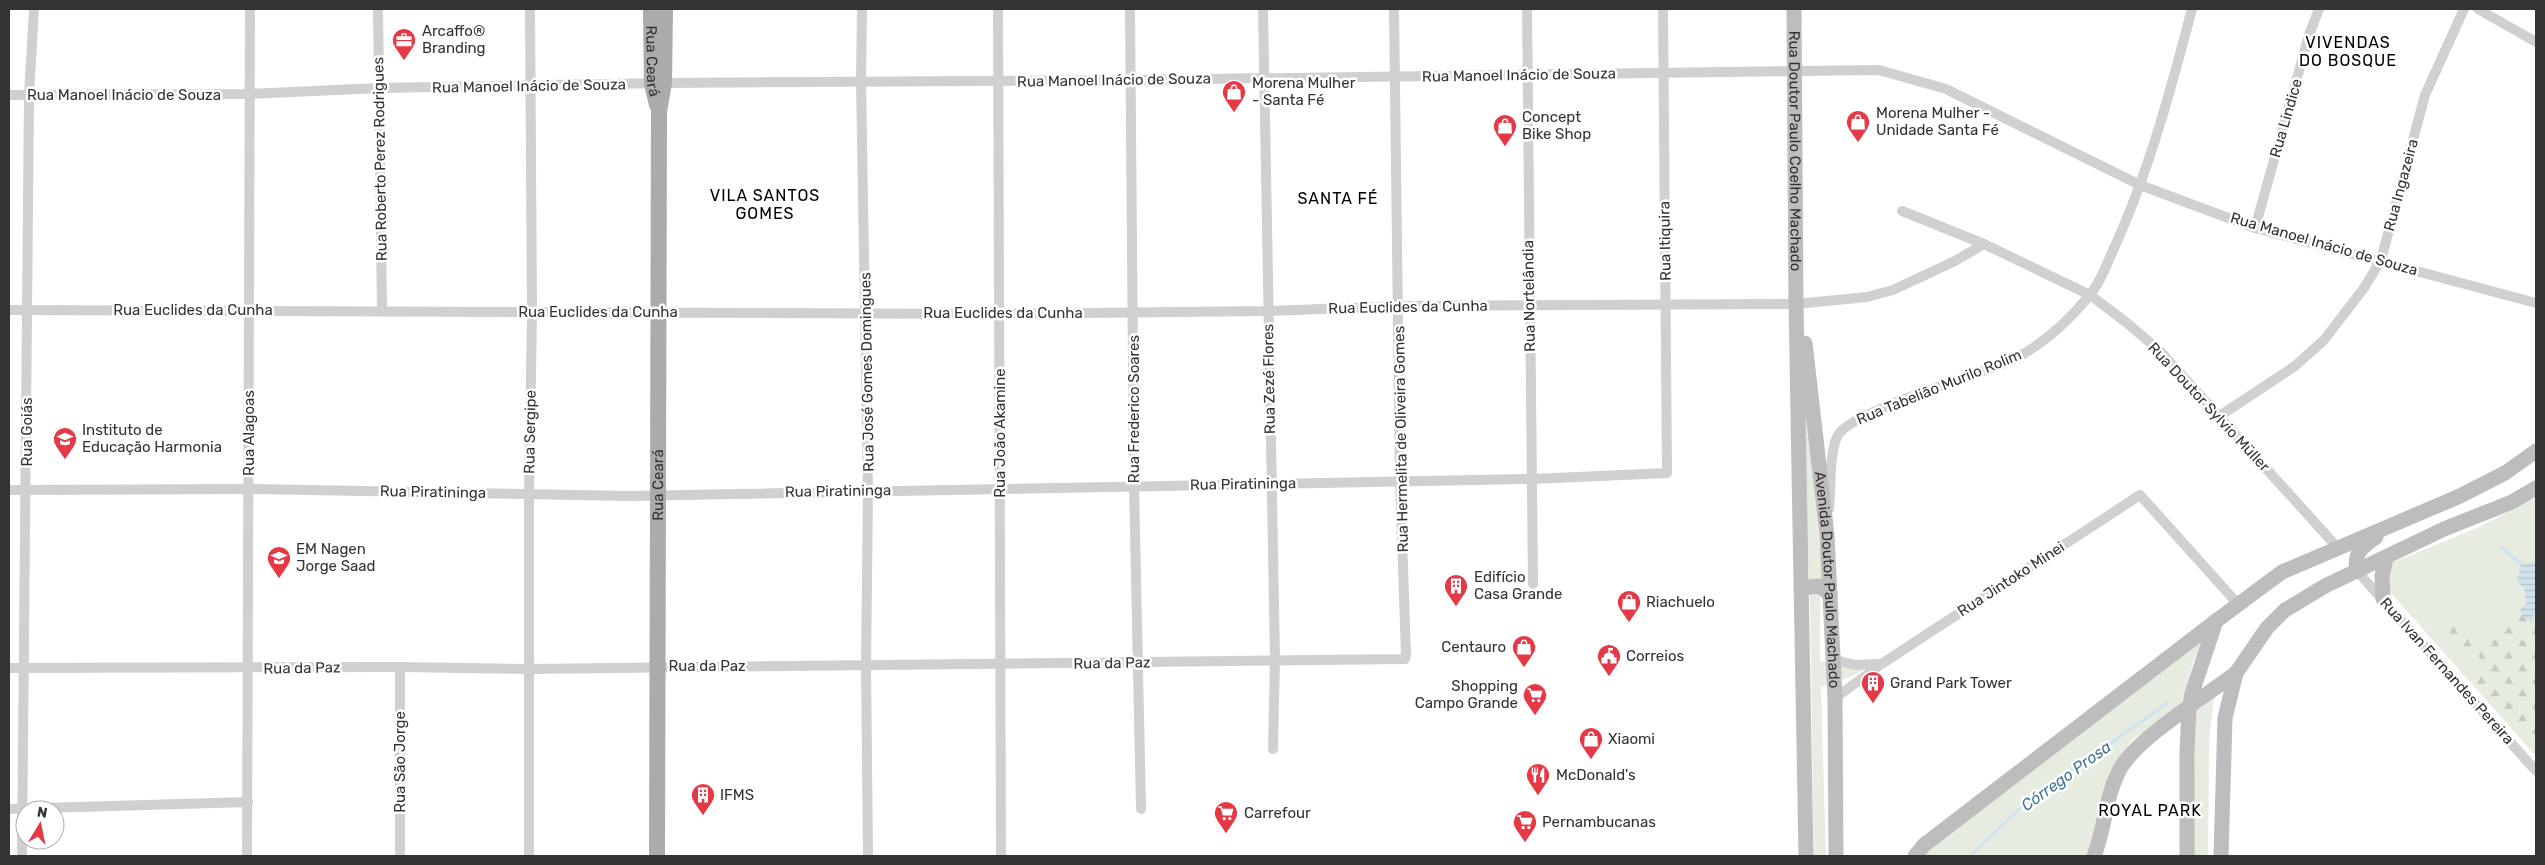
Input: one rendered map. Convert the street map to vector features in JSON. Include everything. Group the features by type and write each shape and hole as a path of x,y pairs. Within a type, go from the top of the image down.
{"main road":[{"name":"Rua Ceará","path":"651,9 659,112 657,856"},
{"name":"Rua Ceará","path":"658,83 665,9"},
{"name":"Rua Doutor Paulo Coelho Machado","path":"1794,9 1797,301"},
{"name":"Avenida Doutor Paulo Machado","path":"1797,301 1828,535 1835,698 1836,856"},
{"name":"Avenida Doutor Paulo Machado","path":"1797,301 1800,588 1809,855"},
{"path":"1921,853 2237,603 2282,572 2336,547 2398,524 2460,496 2505,473 2536,451"},
{"path":"2220,856 2225,718 2236,673 2250,649 2285,610 2304,597 2444,529 2512,502 2536,488"},
{"path":"2444,529 2457,509 2460,496"},
{"path":"2357,571 2355,563 2358,552 2398,524"},
{"path":"2383,599 2382,576 2386,558"},
{"path":"1800,588 1819,586 1830,594"},
{"path":"2187,856 2187,752 2190,708 2192,692 2216,621"},
{"path":"2094,856 2109,794 2119,770 2138,745 2236,673"}],"street":[{"name":"Rua Goiás","path":"23,800 29,95 34,9"},
{"name":"Rua Alagoas","path":"247,856 250,489 250,9"},
{"name":"Rua Roberto Perez Rodrigues","path":"378,9 382,310"},
{"name":"Rua Sergipe","path":"529,856 529,493 532,313 530,9"},
{"name":"Rua José Gomes Domingues","path":"862,9 861,81 868,490 866,666 868,856"},
{"name":"Rua João Akamine","path":"998,9 1001,856"},
{"name":"Rua Frederico Soares","path":"1130,9 1134,485 1140,809"},
{"name":"Rua Zezé Flores","path":"1263,9 1270,484 1275,660 1273,749"},
{"name":"Rua Hermelita de Oliveira Gomes","path":"1394,9 1400,480 1405,659"},
{"name":"Rua Nortelândia","path":"1527,9 1528,304 1533,584"},
{"name":"Rua Itiquira","path":"1663,9 1667,472"},
{"name":"Rua Tabelião Murilo Rolim","path":"1828,535 1834,444 1841,431 1855,420 2015,358 2036,346 2090,295 2124,225 2140,185 2192,9"},
{"name":"Rua Lindice","path":"2255,228 2309,36 2319,9"},
{"name":"Rua Ingazeira","path":"2218,417 2295,366 2324,340 2364,288 2381,260 2424,95 2464,9"},
{"path":"2479,9 2536,42"},
{"name":"Rua Manoel Inácio de Souza","path":"9,95 249,94 379,88 658,83 1131,80 1879,70 1946,89 2140,185 2255,228 2381,260 2536,303"},
{"name":"Rua Doutor Sylvio Müller","path":"1902,211 1984,244 2090,295 2161,352 2336,547"},
{"name":"Rua Euclides da Cunha","path":"9,310 382,310 532,313 1000,314 1268,311 1528,304 1666,305 1797,301 1867,297 1893,290 1955,261 1984,244"},
{"name":"Rua Piratininga","path":"9,490 250,489 658,494 1270,484 1532,478 1667,472"},
{"name":"Rua Jintoko Minei","path":"1835,698 1883,663 2140,495 2237,603"},
{"name":"Rua Ivan Fernandes Pereira","path":"2357,571 2536,771"},
{"name":"Rua da Paz","path":"9,668 400,667 529,669 659,666 866,666 1405,659"},
{"name":"Rua Jintoko Minei","path":"1832,659 1855,665 1883,663"},
{"name":"Rua São Jorge","path":"400,667 400,856"},
{"path":"65,808 248,802"}],"green space":[{"path":"1797,308 1823,578 1820,598 1820,661 1864,669 1853,676 1821,687 1826,856 1814,856 1810,600"},
{"path":"2536,498 2536,756 2388,590 2389,565 2477,528"},
{"path":"2510,611 2520,613 2531,621 2536,619 2536,741 2517,728 2509,717 2504,708 2507,698 2486,696 2476,683 2480,664 2479,654 2454,651 2445,645 2443,633 2459,619 2478,634 2488,636"},
{"path":"2205,637 2194,659 2180,707 2132,740 2110,771 2088,856 1922,856 1934,844"},
{"path":"2214,699 2209,743 2208,856 2193,856 2195,712"}],"water":[{"path":"2536,562 2536,614 2532,616 2534,620 2531,622 2520,613 2521,608 2526,604 2524,588 2517,581 2521,564"}],"waterway":[{"name":"Córrego Prosa","path":"2501,547 2521,564"},
{"name":"Córrego Prosa","path":"1970,856 2028,801 2168,703"}],"place":[{"name":"Arcaffo® Branding","path":"404,61"},
{"name":"Morena Mulher - Santa Fé","path":"1234,113"},
{"name":"Morena Mulher - Unidade Santa Fé","path":"1858,143"},
{"name":"Concept Bike Shop","path":"1505,147"},
{"name":"Instituto de Educação Harmonia","path":"65,460"},
{"name":"EM Nagen Jorge Saad","path":"279,579"},
{"name":"Edifício Casa Grande","path":"1456,607"},
{"name":"Riachuelo","path":"1629,623"},
{"name":"Centauro","path":"1524,668"},
{"name":"Correios","path":"1609,677"},
{"name":"Grand Park Tower","path":"1873,704"},
{"name":"Shopping Campo Grande","path":"1535,716"},
{"name":"Xiaomi","path":"1591,760"},
{"name":"McDonald's","path":"1538,796"},
{"name":"IFMS","path":"703,816"},
{"name":"Carrefour","path":"1226,834"},
{"name":"Pernambucanas","path":"1525,843"}],"district":[{"name":"VIVENDAS DO BOSQUE","path":"2348,51"},
{"name":"SANTA FÉ","path":"1338,198"},
{"name":"VILA SANTOS GOMES","path":"765,204"},
{"name":"ROYAL PARK","path":"2150,810"}]}
